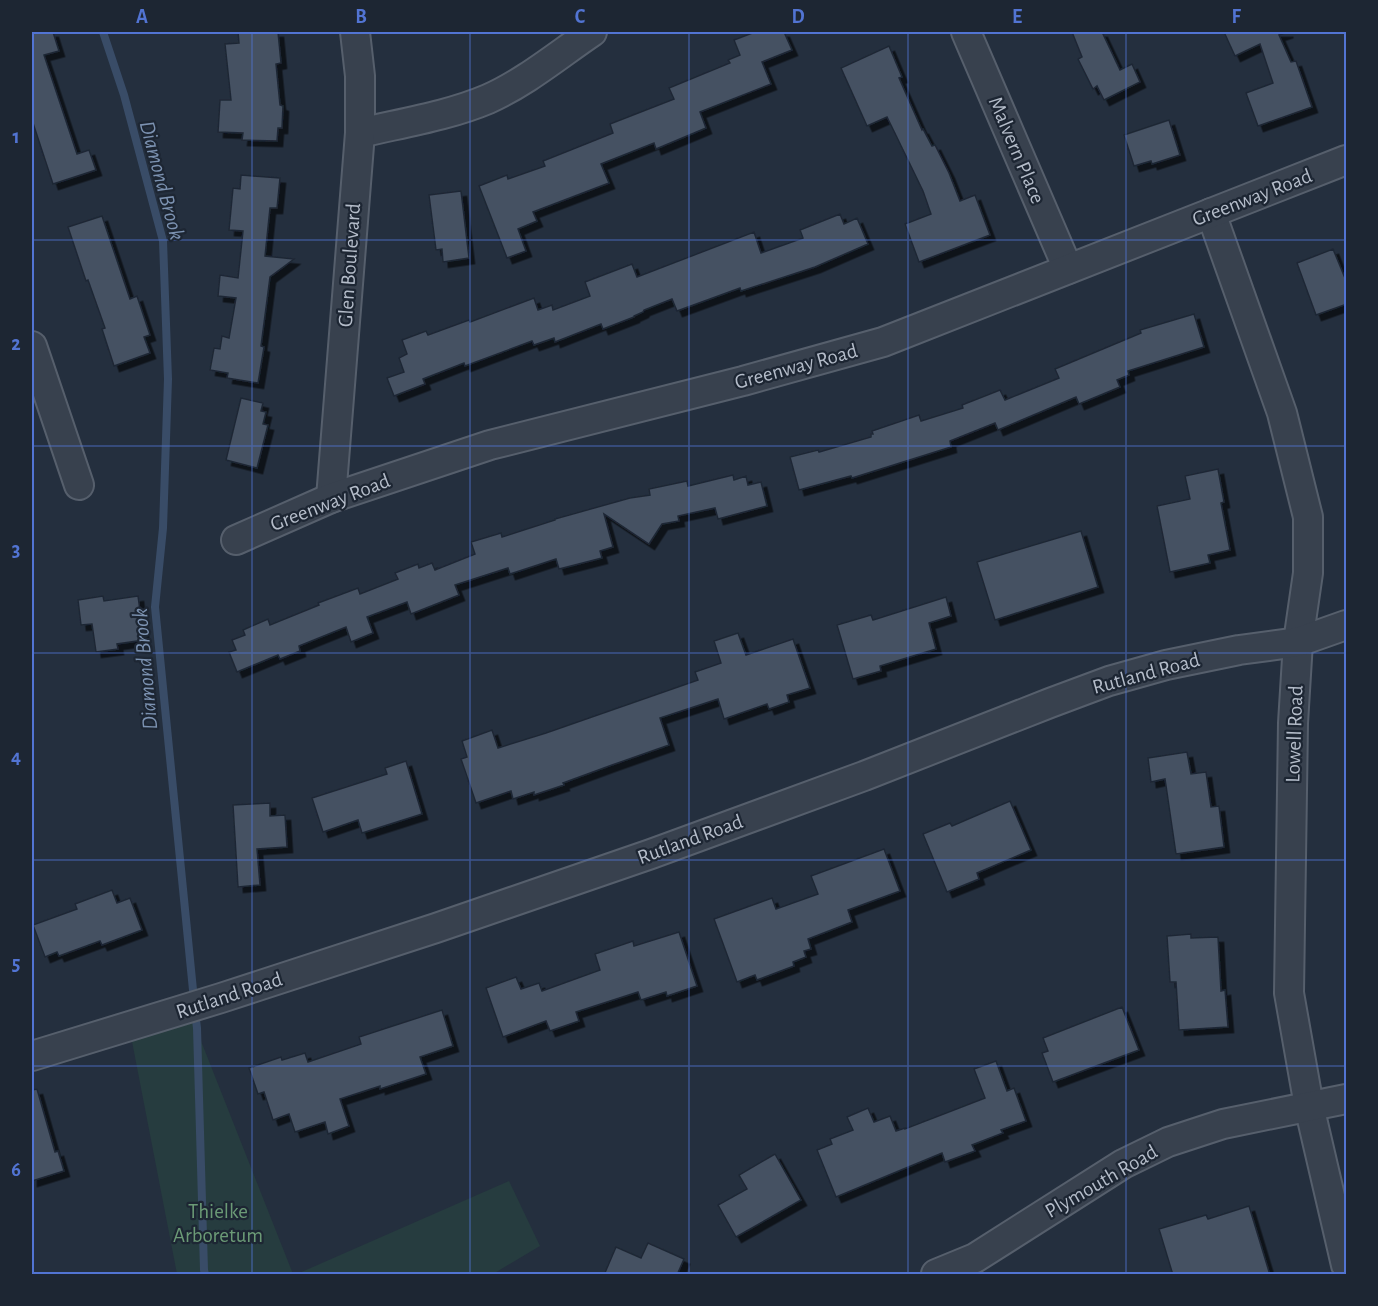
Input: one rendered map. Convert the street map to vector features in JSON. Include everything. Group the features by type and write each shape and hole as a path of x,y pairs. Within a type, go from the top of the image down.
{"street":[{"name":"Glen Boulevard","path":"331,498 360,133 360,76 355,32"},
{"path":"360,133 451,112 488,99 527,78 592,32"},
{"name":"Malvern Place","path":"966,32 1068,269"},
{"name":"Greenway Road","path":"236,540 331,498 490,445 743,381 883,342 1347,160"},
{"name":"Lowell Road","path":"1211,213 1282,413 1308,517 1308,573 1298,642 1293,723 1289,993 1309,1106 1347,1265"},
{"path":"32,346 79,485"},
{"name":"Rutland Road","path":"32,1056 314,968 617,865 864,776 1109,681 1166,664 1239,650 1298,642 1347,625"},
{"name":"Plymouth Road","path":"936,1275 975,1257 1123,1164 1168,1142 1223,1124 1347,1099"}],"green space":[{"name":"Thielke Arboretum","path":"188,1008 293,1274 177,1274 129,1026"},
{"name":"Thielke Arboretum","path":"509,1181 540,1246 493,1274 297,1274"}],"building":[{"path":"32,32 53,32 59,51 44,55 77,154 89,150 96,170 53,184 32,120"},
{"path":"238,32 278,32 281,63 276,64 280,105 283,106 282,128 278,128 277,141 242,140 243,133 218,132 220,100 231,100 225,44 239,43"},
{"path":"755,32 784,32 792,50 762,62 771,84 700,112 706,128 656,149 654,143 601,164 609,183 533,212 537,221 518,229 526,251 507,258 479,186 507,175 508,179 545,166 543,161 613,133 610,124 674,99 669,88 730,63 728,60 740,55 734,40"},
{"path":"1072,32 1102,32 1120,70 1132,64 1140,82 1104,100 1097,86 1093,89 1078,59 1082,57"},
{"path":"1224,32 1288,32 1279,35 1291,62 1296,61 1312,107 1258,126 1246,93 1273,83 1260,44 1235,56"},
{"path":"889,46 902,77 899,78 922,130 932,146 935,145 960,201 975,195 990,235 919,262 905,224 931,214 923,191 887,117 867,126 841,68"},
{"path":"1169,120 1180,155 1152,164 1151,161 1134,166 1124,135"},
{"path":"241,175 280,178 277,208 270,208 265,256 294,259 270,277 261,346 264,347 258,383 227,378 228,373 210,370 214,348 220,349 222,336 229,338 236,298 218,296 220,275 238,278 243,231 229,230 233,188 240,189"},
{"path":"461,191 469,258 443,262 442,249 436,250 429,195"},
{"path":"840,214 844,224 857,218 868,244 815,267 741,291 740,288 677,311 672,299 603,329 601,324 555,342 554,338 534,345 532,341 423,379 425,384 394,396 387,378 404,372 399,358 407,354 402,340 426,331 428,335 534,298 538,310 552,305 553,310 590,296 585,282 632,264 637,277 754,232 761,253 803,238 800,230"},
{"path":"102,216 130,299 137,296 150,335 144,337 150,353 114,366 102,329 105,328 68,227"},
{"path":"1333,249 1347,283 1347,304 1316,315 1297,263"},
{"path":"1194,314 1204,347 1128,371 1129,375 1117,380 1120,387 1079,404 1076,397 998,430 995,423 950,441 951,447 852,478 851,476 799,490 790,457 818,450 819,452 871,437 872,431 919,415 921,421 963,408 962,405 1000,390 1005,400 1059,378 1055,369 1141,333 1140,330"},
{"path":"241,398 263,403 261,411 266,412 263,424 268,425 257,468 226,460"},
{"path":"1218,469 1224,502 1221,503 1230,550 1208,555 1210,563 1170,572 1157,506 1190,499 1185,476"},
{"path":"733,475 734,480 746,476 748,485 761,482 767,506 718,519 715,508 678,516 679,521 662,524 649,544 604,514 613,547 600,551 602,558 559,569 556,559 510,574 508,568 455,585 459,595 411,614 407,602 367,617 373,633 351,642 346,627 299,646 300,651 280,659 278,655 237,672 229,652 236,650 232,640 245,635 243,630 268,619 270,625 358,588 360,594 398,579 395,573 418,564 419,568 432,563 435,570 475,554 471,542 501,533 502,537 555,519 630,498 650,495 649,489 687,481 688,486"},
{"path":"1081,531 1098,587 995,620 977,562"},
{"path":"103,596 104,601 138,596 144,640 117,644 118,649 96,652 92,624 81,625 78,600"},
{"path":"946,597 951,616 929,623 936,649 880,666 881,671 853,679 837,625 871,615 873,620"},
{"path":"738,633 746,655 793,639 810,688 787,695 789,702 769,709 767,704 724,719 718,699 660,718 669,745 534,795 534,792 513,799 511,791 476,803 461,759 467,757 462,741 492,730 498,748 698,680 695,672 721,663 714,641"},
{"path":"1187,752 1191,774 1206,772 1211,807 1219,806 1224,847 1176,854 1165,779 1151,782 1148,758"},
{"path":"406,761 422,814 362,833 358,820 323,832 312,798 387,774 385,768"},
{"path":"1010,801 1031,850 977,873 979,879 947,892 923,834 950,823 952,826"},
{"path":"270,803 270,816 285,815 287,847 257,849 260,885 238,887 233,805"},
{"path":"884,849 900,891 848,910 852,922 808,939 811,949 804,951 806,957 793,962 794,966 757,980 755,975 737,982 714,919 772,898 776,909 818,894 811,876"},
{"path":"112,890 117,903 130,898 142,930 102,945 100,941 59,956 57,952 45,957 33,925 77,909 75,904"},
{"path":"679,932 697,986 667,996 666,992 641,1000 638,992 576,1012 579,1021 550,1031 546,1021 503,1037 486,988 516,977 521,989 539,983 542,991 600,970 595,954 633,941 634,946"},
{"path":"1191,934 1191,938 1218,937 1221,991 1225,990 1228,1027 1179,1030 1176,982 1170,982 1167,936"},
{"path":"1122,1007 1139,1050 1053,1082 1042,1053 1048,1051 1043,1038"},
{"path":"442,1010 453,1046 420,1057 426,1074 340,1099 349,1126 328,1134 325,1122 295,1132 289,1114 273,1120 264,1092 258,1094 249,1068 281,1057 282,1060 305,1053 308,1062 361,1044 359,1037"},
{"path":"996,1061 1007,1091 1014,1088 1026,1121 1001,1130 1003,1133 972,1145 975,1151 945,1162 942,1153 836,1197 817,1150 832,1144 830,1139 853,1130 847,1117 868,1108 874,1122 890,1116 896,1131 905,1129 985,1098 974,1069"},
{"path":"37,1089 55,1152 58,1151 64,1171 32,1181 32,1090"},
{"path":"775,1154 801,1200 736,1237 718,1205 747,1189 739,1175"},
{"path":"1249,1206 1270,1275 1173,1275 1159,1229 1206,1215 1208,1219"},
{"path":"648,1243 684,1259 677,1275 604,1275 616,1247 641,1258"}],"waterway":[{"name":"Diamond Brook","path":"103,32 124,95 163,241 168,379 163,528 155,607 194,1000"},
{"name":"Diamond Brook","path":"195,1012 205,1274"}]}
